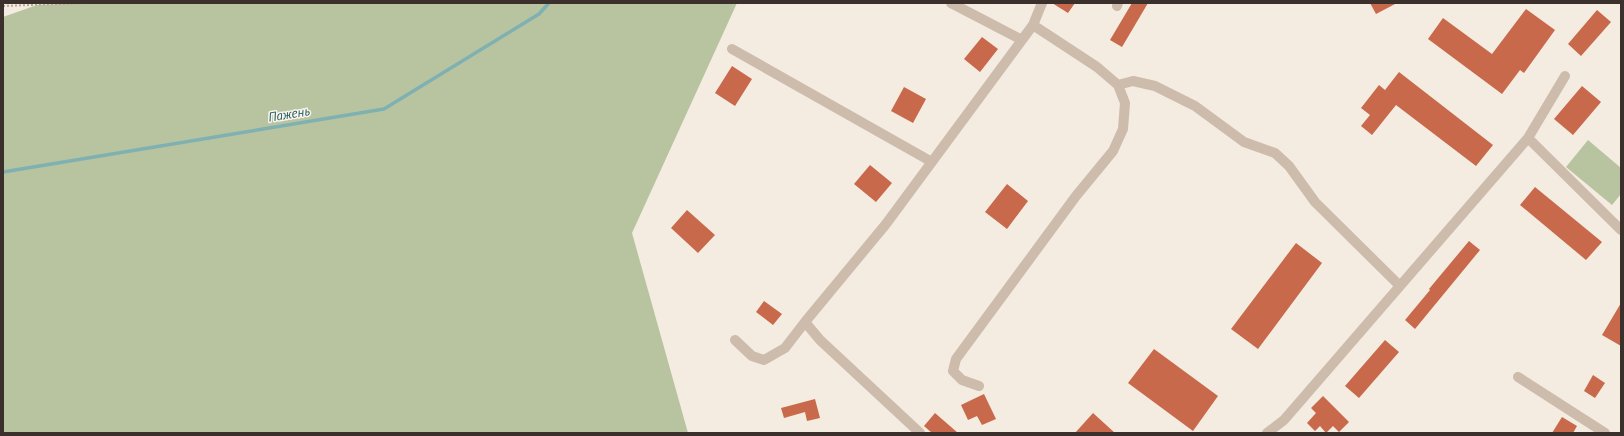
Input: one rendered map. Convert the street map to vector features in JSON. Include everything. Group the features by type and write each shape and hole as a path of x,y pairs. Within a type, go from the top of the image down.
{"street":[{"path":"951,3 1022,40"},
{"path":"735,340 752,356 764,360 785,348 804,322 886,224 1033,25 1042,3"},
{"path":"979,386 962,380 953,371 956,359 1076,196 1113,151 1123,129 1125,103 1118,84 1097,67 1033,25"},
{"path":"732,49 932,162"},
{"path":"1267,433 1284,420 1528,138 1565,76"},
{"path":"1118,84 1133,81 1155,86 1195,106 1244,142 1275,153 1289,166 1315,202 1400,286"},
{"path":"1528,138 1621,230"},
{"path":"804,322 820,340 920,433"},
{"path":"1518,377 1605,433"}],"path":[{"path":"3,6 86,3"}],"green space":[{"path":"86,3 737,3 632,233 688,433 3,433 3,17 37,5"},
{"path":"1588,140 1621,168 1621,194 1612,205 1566,167"}],"building":[{"path":"1052,3 1075,3 1068,13"},
{"path":"1132,3 1148,3 1122,47 1110,40"},
{"path":"1370,3 1397,3 1376,14"},
{"path":"1526,9 1555,30 1524,73 1520,70 1502,94 1428,39 1443,18 1492,54"},
{"path":"1597,10 1611,22 1581,56 1568,44"},
{"path":"982,37 998,49 980,72 964,59"},
{"path":"732,66 752,79 735,106 715,93"},
{"path":"1399,72 1493,145 1476,166 1396,105 1372,135 1361,126 1370,115 1361,108 1379,85 1385,90"},
{"path":"1582,86 1601,102 1573,135 1554,119"},
{"path":"904,87 926,99 913,123 891,111"},
{"path":"870,165 892,183 876,202 854,184"},
{"path":"1007,184 1028,201 1007,229 985,212"},
{"path":"1535,187 1602,242 1586,260 1520,205"},
{"path":"687,210 715,235 698,253 671,228"},
{"path":"1469,241 1480,250 1415,329 1405,320"},
{"path":"1296,243 1322,263 1258,349 1231,329"},
{"path":"764,301 782,314 773,325 756,312"},
{"path":"1621,303 1621,346 1602,335"},
{"path":"1385,340 1399,352 1359,398 1345,386"},
{"path":"1154,349 1218,396 1193,431 1128,383"},
{"path":"1593,375 1605,383 1595,398 1584,391"},
{"path":"984,394 996,419 982,425 977,416 968,420 961,405"},
{"path":"1323,396 1349,422 1339,432 1333,426 1326,433 1320,426 1315,431 1307,423 1316,413 1311,408"},
{"path":"815,399 820,418 807,421 805,412 784,418 781,408"},
{"path":"935,413 958,433 932,433 924,426"},
{"path":"1093,413 1115,433 1075,433"},
{"path":"1562,417 1577,426 1573,433 1552,433"}],"waterway":[{"name":"Пажень","path":"3,172 384,109 539,14 549,3"}]}
